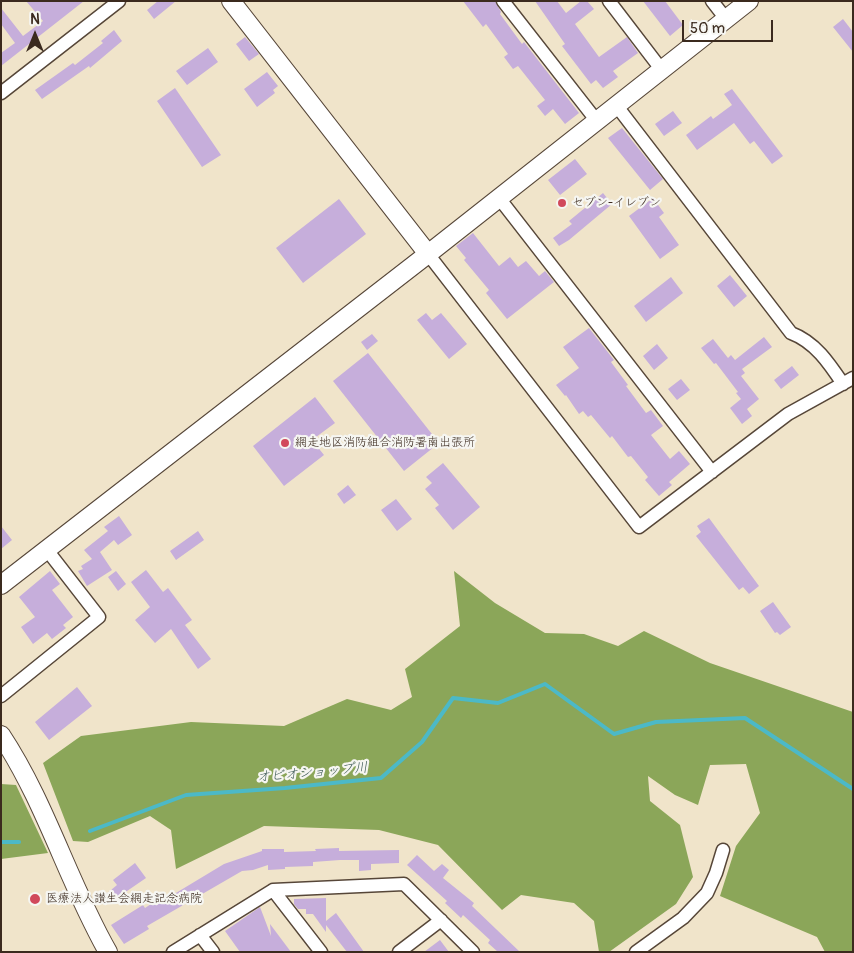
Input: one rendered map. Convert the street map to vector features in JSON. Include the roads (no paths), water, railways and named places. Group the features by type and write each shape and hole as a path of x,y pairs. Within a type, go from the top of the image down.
{"street":[{"path":"231,1 640,527 788,414 848,381 820,352 804,339 791,332 616,105"},
{"path":"503,1 596,120"},
{"path":"609,1 662,69"},
{"path":"712,1 726,19"},
{"path":"1,585 428,254 749,1"},
{"path":"1,93 116,2"},
{"path":"499,198 712,472"},
{"path":"1,696 99,618 47,550"},
{"path":"1,735 14,755 46,815 78,892 107,951"},
{"path":"636,952 683,918 707,893 723,850"},
{"path":"173,952 273,890 404,884 473,952"},
{"path":"273,890 321,952"},
{"path":"399,952 441,920"},
{"path":"200,935 213,952"}],"waterway":[{"name":"オビオショップ川","path":"90,831 186,795 285,788 381,778 422,742 453,698 498,703 545,684 614,734 656,722 745,718 853,789"},
{"name":"オビオショップ川","path":"1,842 19,842"}],"place":[{"name":"セブン-イレブン","path":"562,203"},
{"name":"網走地区消防組合消防署南出張所","path":"285,443"},
{"name":"医療法人讃生会網走記念病院","path":"35,899"}]}
